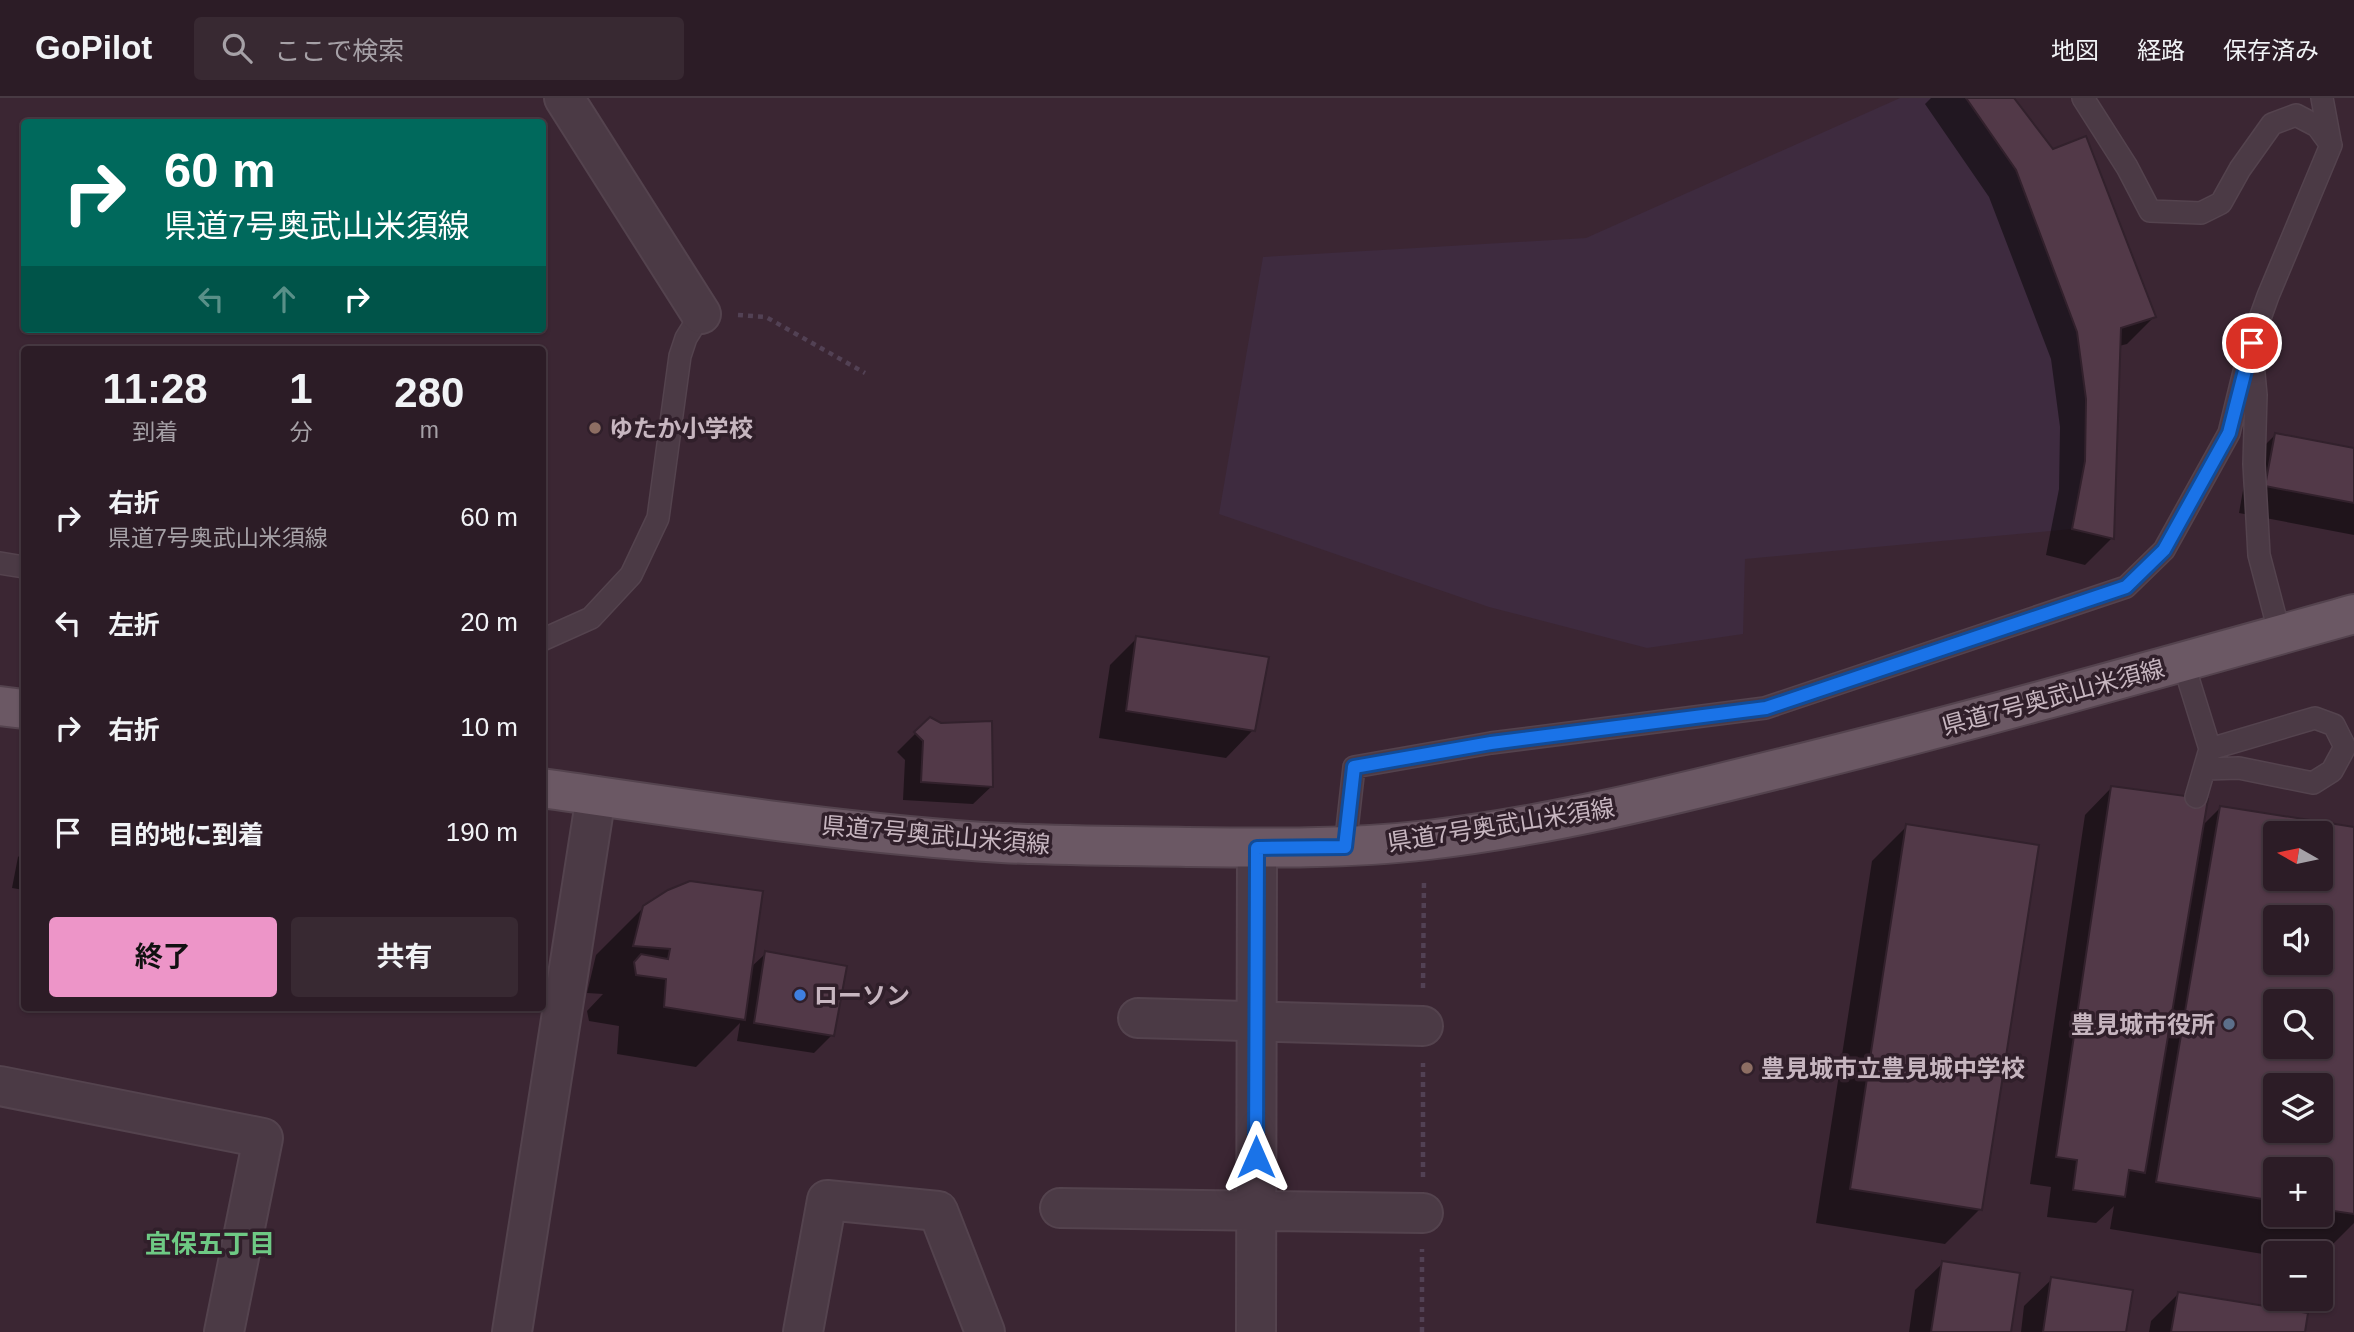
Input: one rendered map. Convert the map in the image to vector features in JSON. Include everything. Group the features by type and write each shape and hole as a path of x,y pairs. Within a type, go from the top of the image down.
{"main road":[{"name":"県道7号奥武山米須線","path":"546,789 755,818 964,840 1095,846 1257,848 1345,847 1424,841 1482,833 1623,806 1874,745 2354,614"},
{"path":"0,706 21,709"}],"street":[{"path":"564,98 701,314"},
{"path":"512,1332 596,796"},
{"path":"1256,1332 1257,848"},
{"path":"1138,1018 1423,1026"},
{"path":"0,1086 263,1138 224,1332"},
{"path":"803,1332 827,1200 937,1211 985,1332"},
{"path":"1060,1208 1423,1213"}],"lane":[{"path":"2083,98 2127,167 2150,211 2201,213 2221,203 2240,169 2272,124 2296,115 2317,126 2331,145"},
{"path":"1345,847 1354,767 1491,743 1766,708 2126,587 2164,550 2229,433 2252,343 2268,296 2331,145 2322,98"},
{"path":"546,638 591,618 631,575 659,518 680,356 686,338 701,314"},
{"path":"2252,343 2256,395 2254,464 2259,555 2280,635"},
{"path":"0,562 21,566"},
{"path":"2183,662 2208,759 2196,797"},
{"path":"2315,718 2334,725 2345,747 2332,771 2313,782 2239,768 2208,759 2315,718"}],"path":[{"path":"701,314 766,317 866,373"},
{"path":"1422,1332 1424,841"}],"shaded area":[{"path":"1900,98 1966,98 2016,170 2077,332 2086,399 2085,461 2072,529 1745,559 1743,634 1647,648 1489,607 1219,514 1263,257 1586,238"}],"building":[{"path":"1966,98 2014,98 2053,149 2086,136 2156,317 2121,328 2114,539 2072,529 2085,461 2086,399 2077,332 2016,170"},
{"path":"2275,433 2354,448 2354,503 2265,486"},
{"path":"1136,636 1269,657 1255,731 1126,711"},
{"path":"930,717 941,723 992,721 993,787 921,782 923,741 914,732"},
{"path":"2111,786 2208,799 2145,1173 2129,1170 2125,1197 2073,1190 2077,1160 2056,1157"},
{"name":"豊見城市役所","path":"2220,806 2316,821 2263,821 2263,891 2333,891 2333,824 2354,827 2354,1214 2333,1211 2333,1157 2263,1157 2263,1199 2156,1182"},
{"path":"1906,824 2039,845 1982,1210 1850,1189"},
{"path":"690,881 763,891 745,1020 664,1007 666,979 636,975 634,962 641,954 668,959 670,949 633,946 643,906 668,890"},
{"name":"ローソン","path":"765,951 847,966 834,1036 754,1023"},
{"path":"1942,1261 2020,1273 2011,1332 1931,1332"},
{"path":"2051,1277 2133,1290 2126,1332 2043,1332"},
{"path":"2178,1292 2263,1306 2263,1311 2308,1313 2305,1332 2171,1332"}],"place":[{"name":"ゆたか小学校","path":"595,428"},
{"name":"ローソン","path":"800,995"},
{"name":"豊見城市役所","path":"2229,1024"},
{"name":"豊見城市立豊見城中学校","path":"1747,1068"}],"district":[{"name":"宜保五丁目","path":"210,1244"}],"route":[{"path":"1256,1157 1257,848 1345,847 1354,767 1491,743 1766,708 2126,587 2164,550 2229,433 2252,343"}]}
